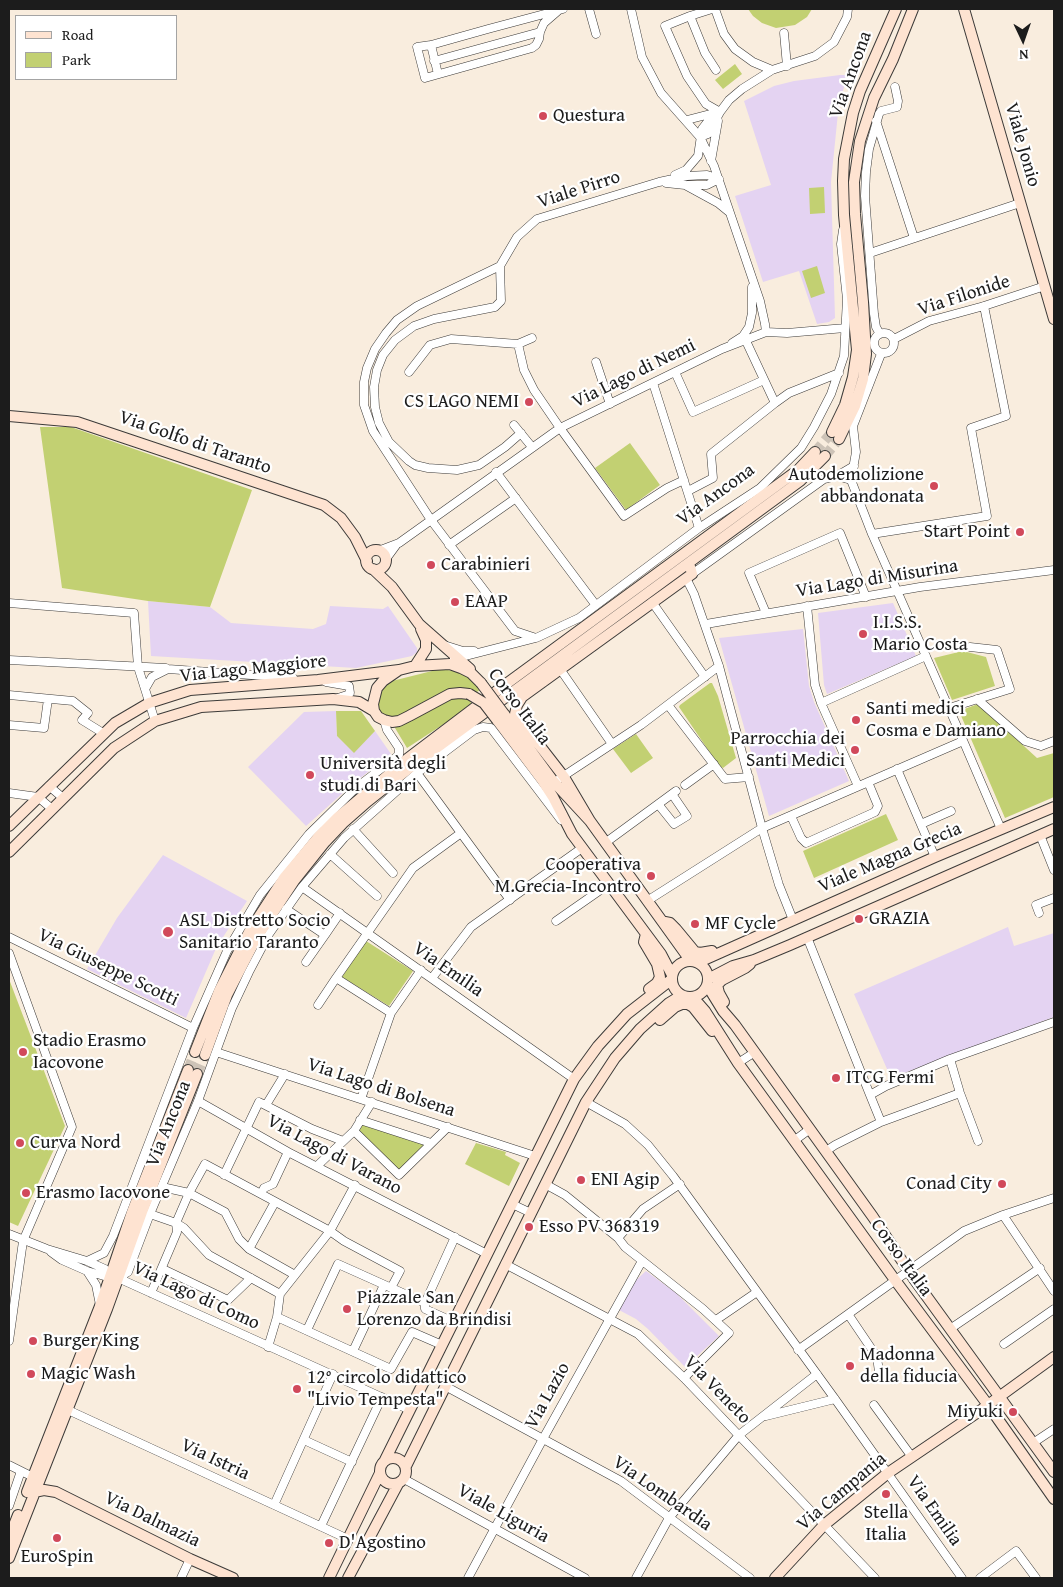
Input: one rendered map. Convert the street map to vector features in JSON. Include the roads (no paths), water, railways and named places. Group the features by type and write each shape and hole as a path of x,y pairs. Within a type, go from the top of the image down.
{"street":[{"path":"561,9 544,23 539,39 532,48 425,78 418,47 561,9"},
{"path":"589,9 596,34"},
{"path":"631,9 642,57 661,93 700,137 719,179 760,302 766,332"},
{"path":"720,112 706,104 687,76 665,26 713,9 724,34 734,49 753,62 772,70"},
{"path":"700,137 708,134 729,100 742,90 772,70 815,56 834,42 847,17 848,9"},
{"name":"Via Ancona","path":"896,9 860,91 853,113 844,158 844,215 857,350 853,378 836,435 855,406 863,379 866,354 854,182 860,141 874,98 908,25 913,9"},
{"name":"Viale Jonio","path":"964,9 1054,319"},
{"name":"Viale Jonio","path":"971,9 1054,296"},
{"path":"690,16 705,53 716,70"},
{"path":"434,61 540,32"},
{"path":"784,33 787,66"},
{"path":"430,45 438,74"},
{"path":"880,334 876,327 874,314 865,196 866,172 868,149 876,121 881,111 897,107 898,101 895,87"},
{"path":"686,120 720,112"},
{"path":"711,161 720,112"},
{"path":"876,121 914,238"},
{"name":"Viale Pirro","path":"659,182 686,170 698,156 700,137"},
{"name":"Viale Pirro","path":"500,266 517,237 537,220 659,182 687,176 707,175 719,179"},
{"name":"Viale Pirro","path":"659,182 708,185 719,179"},
{"name":"Viale Pirro","path":"685,185 718,203 729,212"},
{"path":"870,253 1020,203"},
{"name":"Via Ancona","path":"430,664 536,638 578,618 699,528 760,488 801,448 831,394 844,356 847,299 841,244 844,215"},
{"path":"521,433 479,465 457,470 428,468 415,465 398,452 386,438 378,423 375,407 374,387 377,370 383,355 395,340 414,326 434,318 494,308 501,301 500,266 417,306 386,332 375,349 364,382 364,405 372,430 431,520 515,632 536,638"},
{"path":"722,349 742,336 749,327 753,304 752,280"},
{"name":"Via Filonide","path":"894,339 929,321 984,306 1044,286"},
{"path":"863,302 874,314"},
{"path":"872,534 987,516 971,428 1006,416 984,306"},
{"path":"722,349 766,332 787,333 845,328"},
{"path":"386,332 395,340"},
{"path":"880,334 888,334 894,339 894,346 887,353 881,354 877,351 875,338 880,334"},
{"path":"409,372 430,345 451,339 518,344 532,338"},
{"path":"746,341 775,403"},
{"name":"Via Lago di Nemi","path":"518,344 524,370 560,428"},
{"name":"Via Lago di Nemi","path":"381,556 560,428 722,349"},
{"path":"881,354 853,426 856,452 851,480 872,534 949,708 1000,830"},
{"path":"596,362 610,404"},
{"path":"675,372 693,412 764,380"},
{"path":"688,491 713,478 711,454 775,403 789,393 839,373"},
{"path":"653,383 699,528"},
{"name":"Via Golfo di Taranto","path":"9,416 77,422 324,505 341,518 355,537 370,565 392,588"},
{"path":"514,425 532,447"},
{"path":"560,428 624,516 667,488 684,480"},
{"name":"Via Ancona","path":"505,691 632,604 798,470 815,452"},
{"name":"Via Ancona","path":"505,691 686,559 800,480 825,456"},
{"path":"399,471 409,461"},
{"path":"479,465 488,478"},
{"path":"590,821 564,777 515,714 517,704 522,697 824,479 837,476 854,466"},
{"path":"496,472 595,604"},
{"path":"837,476 851,480"},
{"path":"449,545 516,498"},
{"name":"Via Lago di Misurina","path":"766,613 749,573 840,533 866,597"},
{"name":"Via Golfo di Taranto","path":"355,537 381,556"},
{"path":"675,546 686,559 694,594 719,666 762,828 779,885 793,920"},
{"path":"368,555 381,556 381,568 370,565 368,555"},
{"path":"381,556 392,588 419,624 459,658 481,683"},
{"name":"Via Lago di Misurina","path":"706,624 920,587 1054,570"},
{"path":"9,603 134,613 138,667 156,721"},
{"path":"632,604 650,603"},
{"path":"650,603 705,677"},
{"path":"807,606 815,685 820,703 858,786"},
{"path":"415,666 426,649 426,640 419,624"},
{"path":"442,644 463,651 483,652"},
{"path":"949,708 1010,689 997,650 970,647"},
{"path":"820,703 926,656"},
{"path":"9,660 168,668 318,680 349,686 350,690 347,695 333,699"},
{"name":"Corso Italia","path":"374,711 373,704 377,688 399,670 430,664 450,664 462,668 471,674 481,683 500,717 553,797 572,834 661,954 672,977"},
{"path":"553,781 564,777 612,744 719,666"},
{"path":"145,689 152,677 168,668"},
{"path":"560,669 612,744"},
{"name":"Via Lago Maggiore","path":"9,826 103,733 115,723 149,703 190,690 318,680 399,670"},
{"path":"251,685 252,703"},
{"path":"322,839 257,937 200,1053 219,991 249,932 284,878 322,839 505,691"},
{"name":"Corso Italia","path":"384,720 399,721 450,694 469,694 484,702 500,717 553,781 590,821 662,921 694,958"},
{"path":"9,695 73,701 88,713 82,720 103,733"},
{"path":"9,725 44,728 48,699"},
{"name":"Via Lago Maggiore","path":"9,852 114,748 156,721 201,707 333,699 359,702 374,711"},
{"path":"977,699 1025,741 1041,746 1054,741"},
{"path":"668,705 726,779 749,778"},
{"path":"374,711 378,717 384,720"},
{"name":"Via Ancona","path":"87,1261 104,1253 113,1236 193,1028 227,951 260,895 302,842 357,787 399,755 399,748 387,730 384,720"},
{"name":"Via Ancona","path":"9,1538 100,1306 114,1277 128,1272 144,1212 162,1186 198,1101 232,1008 269,934 302,887 353,829 418,773 474,730 482,726 491,728 572,834"},
{"path":"647,900 762,828 963,741"},
{"path":"685,785 714,764"},
{"path":"898,769 935,857"},
{"path":"418,773 510,900"},
{"path":"791,816 801,838 806,843 875,812 878,806 868,782"},
{"path":"48,786 63,798"},
{"path":"605,843 674,792 687,816 674,824 658,804"},
{"path":"9,793 38,797 52,810"},
{"name":"Viale Magna Grecia","path":"694,958 726,944 741,943 935,857 1054,807"},
{"path":"922,824 951,811"},
{"path":"353,829 393,873"},
{"name":"Viale Magna Grecia","path":"711,983 732,966 754,960 1054,829"},
{"path":"318,1005 413,868 462,834"},
{"path":"1040,835 1054,870"},
{"path":"302,842 322,839"},
{"path":"321,864 322,839"},
{"path":"432,978 471,927 582,848"},
{"path":"330,854 376,896"},
{"path":"556,921 609,884"},
{"name":"Via Emilia","path":"302,887 574,1079"},
{"path":"1039,913 1036,905 1054,898"},
{"path":"269,919 284,912 325,935"},
{"path":"306,962 340,913"},
{"path":"628,1014 629,1005 657,983 660,976 657,964 644,942 646,934"},
{"name":"Via Giuseppe Scotti","path":"9,937 193,1028"},
{"path":"807,937 881,1122"},
{"path":"9,953 72,1127 23,1241 9,1341"},
{"path":"329,1578 380,1473 381,1466 574,1079 598,1046 628,1014 672,977 678,965 694,958 707,972 711,983 700,993 685,998 651,1027 640,1029 615,1058 586,1102 406,1466 407,1471 348,1578"},
{"path":"361,1098 391,1014 421,970"},
{"path":"672,977 673,986 685,998"},
{"path":"336,978 391,1014"},
{"name":"Corso Italia","path":"711,983 733,1015 735,1025 873,1217 908,1271 1054,1472"},
{"name":"Corso Italia","path":"685,998 698,1003 738,1063 1054,1499"},
{"path":"870,1095 886,1086 950,1059 1054,1022"},
{"name":"Via Lago di Bolsena","path":"216,1052 535,1156"},
{"path":"738,1063 754,1052"},
{"path":"950,1059 960,1093 978,1141"},
{"path":"114,1277 144,1212 193,1072"},
{"path":"266,1106 285,1074"},
{"path":"826,1151 881,1122 960,1093"},
{"name":"Via Lago di Varano","path":"198,1101 288,1152 487,1254"},
{"path":"224,1174 259,1102 312,1129 343,1141"},
{"path":"317,1166 354,1131 372,1102"},
{"name":"Via Emilia","path":"586,1102 625,1124 648,1145 680,1184 962,1578"},
{"path":"360,1120 431,1143"},
{"path":"354,1131 399,1175 448,1127"},
{"path":"795,1140 810,1129"},
{"path":"261,1194 264,1188 273,1184 288,1152"},
{"path":"151,1293 163,1269 177,1232 176,1223 188,1193 205,1164 400,1271 388,1286 353,1351"},
{"path":"545,1184 565,1195 618,1238 625,1248 716,1320 729,1333 684,1378"},
{"path":"618,1238 643,1209 680,1184"},
{"name":"Via Lago di Como","path":"268,1347 277,1317 280,1294 330,1231 355,1185"},
{"path":"162,1186 188,1193 225,1212 239,1239 249,1248 295,1275"},
{"path":"128,1198 144,1212 176,1223 184,1228 209,1255 280,1294"},
{"path":"798,1350 964,1231 1003,1215 1054,1198"},
{"path":"249,1248 275,1202"},
{"path":"512,1204 531,1213"},
{"path":"1003,1215 1054,1291"},
{"name":"Via Lago di Como","path":"9,1234 23,1241 87,1261 114,1277 410,1410"},
{"path":"454,1322 425,1309 424,1303 455,1237"},
{"name":"Via Lago di Como","path":"47,1249 62,1260 87,1271 114,1277"},
{"name":"Via Lazio","path":"468,1578 543,1438 642,1261"},
{"path":"307,1330 338,1264 424,1303"},
{"name":"Via Veneto","path":"505,1264 611,1318 638,1334 684,1378 875,1578"},
{"path":"950,1329 1040,1268"},
{"name":"Via Lago di Como","path":"163,1269 228,1300 251,1278"},
{"path":"87,1271 96,1284 100,1306"},
{"name":"Via Ancona","path":"9,1558 68,1410 114,1277"},
{"path":"716,1320 756,1292"},
{"path":"1004,1344 1054,1309"},
{"path":"848,1314 877,1357 879,1372"},
{"name":"Via Lago di Como","path":"277,1317 391,1369 412,1332 442,1345"},
{"name":"Via Campania","path":"776,1578 824,1525 888,1473 988,1406 1054,1357"},
{"path":"274,1505 333,1374"},
{"path":"636,1578 669,1518 739,1435 817,1374"},
{"name":"Via Lombardia","path":"445,1386 621,1481 750,1578"},
{"path":"321,1526 382,1397"},
{"path":"761,1417 835,1399"},
{"name":"Via Campania","path":"874,1405 912,1457"},
{"name":"Via Istria","path":"68,1410 348,1539"},
{"path":"1033,1443 1054,1429"},
{"path":"304,1440 352,1462"},
{"path":"385,1460 397,1458 406,1466"},
{"path":"9,1464 33,1477"},
{"path":"44,1470 46,1482 56,1492"},
{"path":"9,1506 21,1471"},
{"path":"380,1473 386,1483 392,1485 401,1481"},
{"name":"Viale Liguria","path":"401,1481 494,1528 585,1578"},
{"name":"Via Dalmazia","path":"34,1492 44,1490 56,1492 190,1559 233,1578"},
{"path":"980,1578 1016,1551 1036,1578"},
{"path":"181,1578 190,1559"}],"tunnel":[{"path":"815,452 832,432"},
{"path":"825,456 839,439"},
{"path":"188,1070 195,1052"},
{"path":"197,1074 205,1055"}],"place":[{"name":"Questura","path":"543,116"},
{"name":"CS LAGO NEMI","path":"529,402"},
{"name":"Autodemolizione abbandonata","path":"934,486"},
{"name":"Start Point","path":"1020,532"},
{"name":"Carabinieri","path":"431,565"},
{"name":"EAAP","path":"455,602"},
{"name":"I.I.S.S. Mario Costa","path":"863,634"},
{"name":"Santi medici Cosma e Damiano","path":"856,720"},
{"name":"Parrocchia dei Santi Medici","path":"855,750"},
{"name":"Università degli studi di Bari","path":"310,775"},
{"name":"Cooperativa M.Grecia-Incontro","path":"651,876"},
{"name":"GRAZIA","path":"859,919"},
{"name":"MF Cycle","path":"695,924"},
{"name":"ASL Distretto Socio Sanitario Taranto","path":"168,932"},
{"name":"Stadio Erasmo Iacovone","path":"23,1052"},
{"name":"ITCG Fermi","path":"836,1078"},
{"name":"Curva Nord","path":"20,1143"},
{"name":"ENI Agip","path":"581,1180"},
{"name":"Conad City","path":"1002,1184"},
{"name":"Erasmo Iacovone","path":"26,1193"},
{"name":"Esso PV 368319","path":"529,1227"},
{"name":"Piazzale San Lorenzo da Brindisi","path":"347,1309"},
{"name":"Burger King","path":"33,1341"},
{"name":"Madonna della fiducia","path":"850,1366"},
{"name":"Magic Wash","path":"31,1374"},
{"name":"12° circolo didattico \"Livio Tempesta\"","path":"297,1389"},
{"name":"Miyuki","path":"1013,1412"},
{"name":"Stella Italia","path":"886,1494"},
{"name":"EuroSpin","path":"57,1538"},
{"name":"D'Agostino","path":"329,1543"}]}
